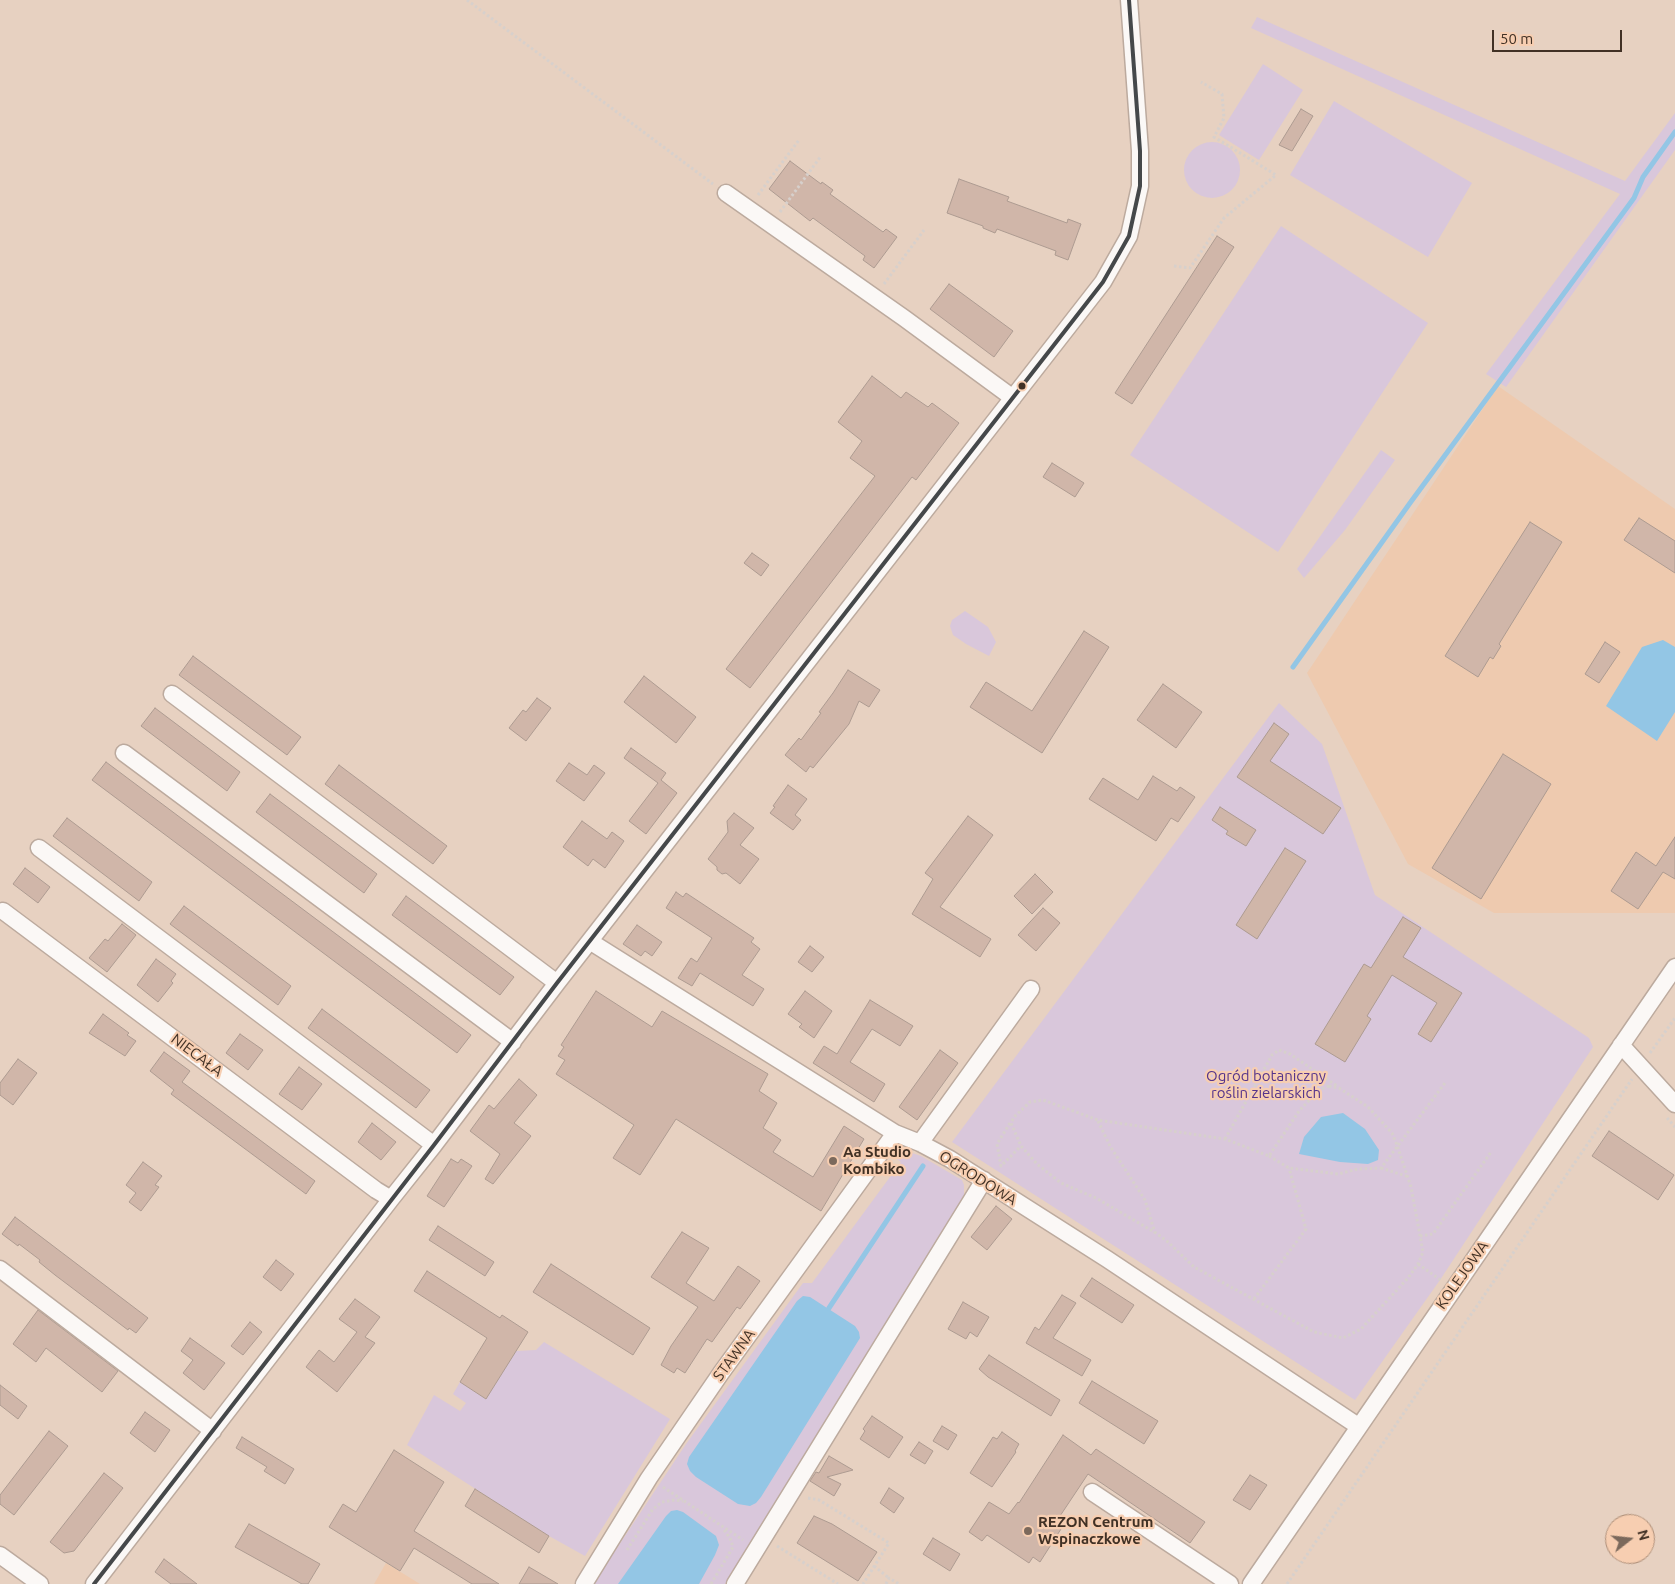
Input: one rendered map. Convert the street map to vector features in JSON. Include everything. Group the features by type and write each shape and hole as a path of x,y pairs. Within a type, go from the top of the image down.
{"street":[{"path":"94,1584 557,983 591,942 1103,282 1129,236 1140,186 1140,151 1129,0"},
{"path":"726,193 1013,398"},
{"path":"172,694 557,983"},
{"path":"124,753 513,1042"},
{"path":"39,848 434,1145"},
{"name":"NIECAŁA","path":"3,911 376,1190 391,1199"},
{"name":"OGRODOWA","path":"591,942 895,1133 920,1143 984,1180 1358,1426"},
{"name":"KOLEJOWA","path":"1251,1584 1675,968"},
{"path":"920,1143 1031,989"},
{"path":"1621,1045 1675,1104"},
{"name":"STAWNA","path":"584,1584 650,1478 721,1372 895,1133"},
{"path":"735,1584 984,1180"},
{"path":"0,1270 213,1431"},
{"path":"1092,1492 1230,1584"},
{"path":"0,1555 40,1584"}],"path":[{"path":"467,0 726,193"},
{"path":"1174,266 1190,268 1224,218 1276,175 1214,137 1224,118 1222,94 1201,82"},
{"path":"748,208 799,140"},
{"path":"771,224 821,156"},
{"path":"874,297 924,230"},
{"path":"1287,1584 1386,1436 1675,1018"},
{"path":"1011,1123 1021,1146 1037,1164 1061,1182 1096,1198 1156,1233 1194,1267 1314,1332 1342,1338 1360,1330 1408,1278 1424,1252 1411,1187 1392,1133 1368,1107 1290,1054 1278,1050 1272,1055 1225,1139"},
{"path":"1381,1168 1445,1083"},
{"path":"1268,1156 1299,1111 1319,1090 1330,1086 1339,1088"},
{"path":"1021,1146 1002,1166 997,1144 1014,1117 1030,1102 1043,1100 1098,1120 1225,1139 1268,1156 1289,1168 1338,1174 1358,1169 1381,1168 1406,1176"},
{"path":"1098,1120 1110,1146 1145,1200 1156,1233"},
{"path":"1420,1236 1432,1234 1491,1152"},
{"path":"1254,1299 1306,1230 1289,1168"},
{"path":"1418,1264 1444,1283"},
{"path":"650,1478 723,1528 760,1543 838,1584"},
{"path":"805,1496 819,1500 889,1543 863,1584"},
{"path":"626,1551 653,1509 662,1502 674,1500 686,1502"},
{"path":"711,1584 733,1547 730,1538 723,1528"},
{"path":"874,1566 899,1584"},
{"path":"886,1584 889,1578"}],"shaded area":[{"path":"1498,386 1675,509 1675,913 1494,913 1408,864 1307,673"},
{"path":"386,1563 420,1584 374,1584"}],"green space":[{"path":"1257,17 1625,181 1675,113 1675,150 1506,387 1486,374 1620,194 1251,28"},
{"path":"1263,64 1303,90 1259,160 1219,135"},
{"path":"1334,101 1472,183 1428,257 1290,175"},
{"path":"1206,142 1218,142 1228,146 1236,154 1240,170 1236,186 1228,194 1218,198 1206,198 1196,194 1188,186 1184,176 1184,164 1188,154 1196,146"},
{"path":"1281,226 1428,323 1278,552 1130,455"},
{"path":"1381,450 1395,460 1345,530 1304,578 1297,569"},
{"path":"965,611 988,627 996,642 989,656 953,635 950,626 952,620"},
{"name":"Ogród botaniczny roślin zielarskich","path":"1279,703 1322,744 1375,895 1589,1038 1593,1047 1440,1280 1355,1400 952,1142"},
{"path":"903,1150 921,1156 962,1180 964,1199 725,1584 593,1584 686,1444 803,1283 812,1283 901,1162 894,1157"},
{"path":"544,1342 670,1419 585,1556 549,1536 407,1445 434,1395 460,1411 466,1403 453,1394 460,1382 486,1399 516,1351 536,1350"}],"water":[{"path":"1663,640 1675,647 1675,712 1657,741 1606,706 1642,647"},
{"path":"1343,1113 1365,1129 1379,1150 1378,1160 1368,1164 1340,1162 1299,1154 1304,1137 1321,1117"},
{"path":"803,1296 810,1297 855,1326 860,1338 761,1497 750,1506 738,1504 696,1477 690,1471 687,1464 689,1457 797,1301"},
{"path":"671,1511 683,1512 716,1536 719,1545 699,1584 618,1584 666,1516"}],"building":[{"path":"1301,109 1313,116 1292,151 1279,145"},
{"path":"790,161 821,184 822,182 833,190 830,194 883,232 886,229 897,237 874,268 863,260 865,256 813,218 810,221 769,189"},
{"path":"959,179 1009,197 1007,201 1067,223 1068,219 1081,224 1068,260 1055,255 1056,251 997,229 995,233 983,228 983,226 947,213"},
{"path":"1217,236 1234,247 1132,404 1115,393"},
{"path":"949,284 1013,331 994,357 930,309"},
{"path":"872,376 901,398 906,392 928,407 932,403 959,423 916,480 912,477 750,688 726,669 875,476 850,458 862,441 838,422"},
{"path":"1052,463 1084,483 1075,497 1043,477"},
{"path":"1639,518 1675,541 1675,573 1624,540"},
{"path":"1530,522 1562,542 1499,644 1501,646 1493,659 1490,657 1478,677 1445,656"},
{"path":"752,553 769,565 761,576 744,563"},
{"path":"1084,631 1109,647 1042,753 970,707 986,682 1032,711"},
{"path":"1605,642 1620,652 1599,683 1585,674"},
{"path":"193,656 301,737 287,755 179,675"},
{"path":"848,670 880,690 869,707 859,701 849,724 813,768 810,766 806,772 785,755 799,738 801,740 821,713 819,712"},
{"path":"644,676 696,717 676,743 624,702"},
{"path":"1163,684 1202,712 1176,748 1137,720"},
{"path":"537,698 551,708 526,741 509,728 523,710 526,712"},
{"path":"155,708 240,772 227,791 141,726"},
{"path":"1274,723 1289,734 1270,761 1341,808 1323,834 1237,777"},
{"path":"631,748 666,773 661,780 677,793 646,834 629,821 658,783 624,758"},
{"path":"1503,754 1551,784 1481,899 1432,868"},
{"path":"106,762 471,1035 457,1053 92,780"},
{"path":"569,763 587,775 594,765 605,773 584,801 556,781"},
{"path":"339,765 447,846 433,864 325,784"},
{"path":"1153,776 1177,791 1180,787 1195,797 1178,822 1171,818 1156,841 1089,799 1103,778 1138,800"},
{"path":"788,785 807,799 795,815 801,820 793,830 770,813"},
{"path":"270,794 377,874 364,893 256,812"},
{"path":"1220,807 1256,830 1246,846 1226,834 1228,831 1212,820"},
{"path":"734,813 754,828 740,845 759,859 740,884 726,873 722,874 708,859 728,832 727,821"},
{"path":"968,816 993,835 940,907 991,939 980,957 912,914 933,879 925,873"},
{"path":"67,818 152,882 139,901 53,836"},
{"path":"582,821 607,839 612,832 624,841 605,868 593,859 588,866 563,847"},
{"path":"1675,837 1675,879 1663,872 1638,909 1611,891 1636,852 1656,866"},
{"path":"1285,848 1306,861 1257,939 1236,925"},
{"path":"25,868 50,887 38,903 13,884"},
{"path":"1035,874 1053,892 1032,914 1014,896"},
{"path":"676,892 683,897 686,893 754,938 751,942 760,949 742,975 764,989 753,1006 700,973 692,986 678,978 691,958 697,962 712,938 666,908"},
{"path":"406,896 514,977 500,995 392,915"},
{"path":"184,906 291,986 278,1005 170,924"},
{"path":"1043,908 1060,923 1036,951 1018,935"},
{"path":"1403,917 1421,928 1403,957 1462,993 1431,1042 1418,1034 1437,1003 1392,975 1367,1016 1371,1019 1345,1062 1315,1044 1364,964 1371,968"},
{"path":"122,924 136,935 107,972 89,958 105,939 108,941"},
{"path":"637,925 662,942 652,956 645,951 641,956 623,944"},
{"path":"810,946 824,957 812,972 798,962"},
{"path":"156,959 176,974 171,981 173,983 158,1002 137,985"},
{"path":"596,991 652,1027 662,1011 768,1074 759,1091 777,1103 763,1128 781,1140 773,1152 813,1177 844,1126 864,1139 821,1211 676,1119 640,1175 613,1158 634,1125 556,1074 565,1060 558,1056 564,1047 561,1045"},
{"path":"805,991 832,1011 814,1038 799,1027 802,1024 788,1014"},
{"path":"870,1000 913,1026 900,1046 872,1029 850,1062 885,1084 874,1102 813,1063 824,1046 837,1054"},
{"path":"322,1009 430,1090 416,1108 308,1028"},
{"path":"103,1014 129,1033 127,1035 136,1041 125,1056 89,1033"},
{"path":"240,1034 263,1050 248,1070 226,1053"},
{"path":"940,1050 958,1063 917,1120 899,1107"},
{"path":"164,1052 190,1071 182,1082 315,1181 306,1194 171,1094 174,1090 150,1071"},
{"path":"18,1059 37,1073 13,1105 0,1095 0,1083"},
{"path":"299,1067 322,1084 302,1110 279,1094"},
{"path":"519,1079 537,1095 514,1123 531,1136 493,1184 485,1179 500,1154 470,1131 489,1105 494,1109"},
{"path":"372,1123 396,1142 381,1160 358,1142"},
{"path":"1609,1131 1674,1175 1658,1200 1592,1156"},
{"path":"451,1159 458,1163 461,1159 472,1166 444,1207 427,1196"},
{"path":"143,1162 162,1176 155,1185 159,1187 141,1211 129,1202 136,1193 126,1185"},
{"path":"996,1206 1012,1219 987,1250 971,1237"},
{"path":"15,1217 148,1318 136,1333 129,1328 128,1330 55,1275 39,1262 40,1260 19,1244 18,1246 2,1234"},
{"path":"438,1226 494,1262 485,1276 429,1240"},
{"path":"682,1232 709,1248 686,1283 714,1301 738,1266 760,1281 740,1309 737,1307 712,1342 707,1339 685,1373 677,1368 674,1373 661,1365 671,1346 698,1307 651,1277"},
{"path":"276,1260 294,1274 281,1291 263,1277"},
{"path":"551,1264 650,1328 633,1355 533,1292"},
{"path":"427,1271 500,1318 502,1315 528,1332 486,1399 460,1382 487,1338 414,1291"},
{"path":"1092,1278 1134,1305 1122,1323 1080,1296"},
{"path":"1062,1295 1076,1303 1053,1338 1091,1360 1082,1376 1026,1343 1035,1327 1039,1330"},
{"path":"355,1299 380,1317 365,1337 375,1343 337,1392 306,1367 319,1350 334,1362 357,1332 339,1319"},
{"path":"963,1302 989,1317 977,1337 970,1332 966,1339 948,1329"},
{"path":"38,1310 118,1371 102,1392 46,1348 36,1362 13,1344"},
{"path":"250,1322 262,1332 243,1355 231,1346"},
{"path":"190,1338 225,1363 204,1390 183,1373 193,1360 181,1351"},
{"path":"989,1355 1060,1400 1051,1416 988,1377 979,1369"},
{"path":"1092,1381 1158,1421 1144,1444 1079,1403"},
{"path":"0,1385 27,1406 18,1419 0,1405"},
{"path":"145,1412 170,1430 155,1452 130,1433"},
{"path":"872,1416 903,1437 889,1458 860,1439 865,1431 863,1429"},
{"path":"942,1426 957,1435 948,1450 933,1441"},
{"path":"49,1431 68,1446 14,1515 0,1504 0,1495"},
{"path":"1002,1432 1019,1444 1016,1452 992,1487 970,1473 993,1437 997,1439"},
{"path":"1063,1435 1091,1455 1096,1449 1205,1522 1190,1543 1088,1474 1054,1525 1061,1529 1040,1562 1033,1557 1029,1563 987,1535 982,1541 969,1532 989,1502 1009,1514 1019,1503"},
{"path":"242,1437 294,1469 285,1484 264,1471 267,1467 236,1448"},
{"path":"919,1442 933,1451 925,1464 910,1455"},
{"path":"394,1450 444,1482 414,1531 499,1584 472,1584 414,1548 400,1571 329,1527 343,1504 356,1512"},
{"path":"829,1456 853,1470 827,1477 841,1484 834,1496 810,1481 816,1472 819,1473"},
{"path":"104,1473 123,1488 74,1551 64,1553 50,1542"},
{"path":"1250,1475 1267,1485 1250,1510 1233,1500"},
{"path":"889,1488 904,1498 894,1513 880,1503"},
{"path":"475,1489 549,1536 539,1553 465,1506"},
{"path":"814,1516 832,1524 877,1552 858,1581 797,1543"},
{"path":"249,1524 320,1564 308,1584 302,1584 235,1547"},
{"path":"933,1538 960,1554 950,1571 923,1554"},
{"path":"164,1559 197,1584 171,1584 155,1572"},
{"path":"529,1567 558,1584 519,1584"}],"waterway":[{"path":"1293,667 1410,503 1634,198 1643,177 1675,132"},
{"path":"829,1308 923,1166"}],"transit line":[{"path":"94,1584 557,983 1103,282 1129,236 1140,186 1140,151 1129,0"}],"place":[{"name":"Aa Studio Kombiko","path":"833,1161"},
{"name":"REZON Centrum Wspinaczkowe","path":"1028,1531"}]}
